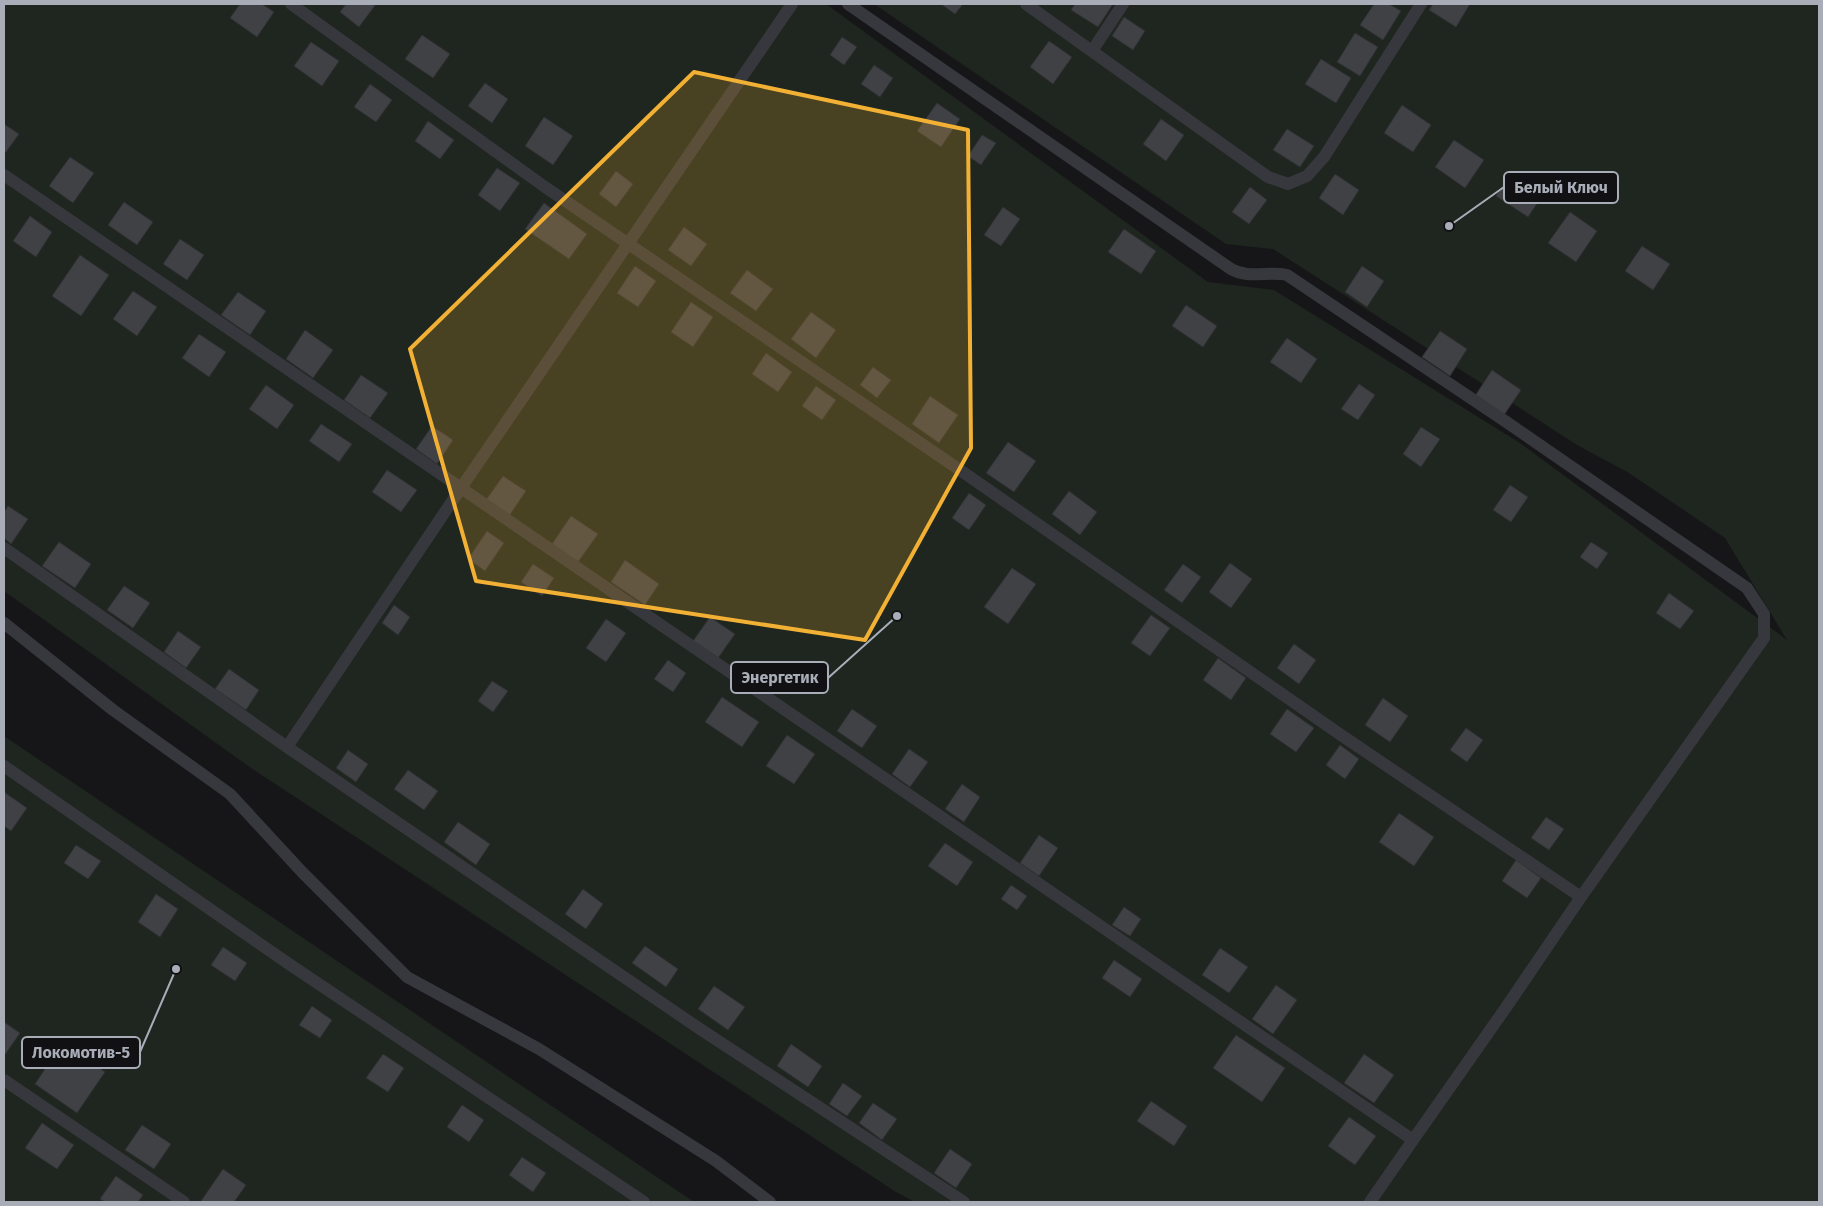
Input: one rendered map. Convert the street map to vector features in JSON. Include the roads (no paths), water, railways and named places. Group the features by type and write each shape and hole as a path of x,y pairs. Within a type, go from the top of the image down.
{"lane":[{"path":"291,4 545,187 629,243 1341,735 1582,897"},
{"path":"287,747 461,488 792,4"},
{"path":"848,4 1237,273 1287,275 1747,588 1764,614 1764,638 1370,1202"},
{"path":"1026,4 1268,177 1288,184 1307,176 1324,157 1421,4"},
{"path":"1092,51 1123,4"},
{"path":"4,175 1413,1140"},
{"path":"4,548 287,747 700,1029 964,1202"},
{"path":"4,622 113,710 230,794 302,872 407,977 540,1049 716,1161 770,1202"},
{"path":"4,766 289,964 644,1202"},
{"path":"4,1080 184,1202"}],"place":[{"name":"Белый Ключ","path":"1449,226"},
{"name":"Энергетик","path":"897,616"},
{"name":"Локомотив-5","path":"176,969"}]}
